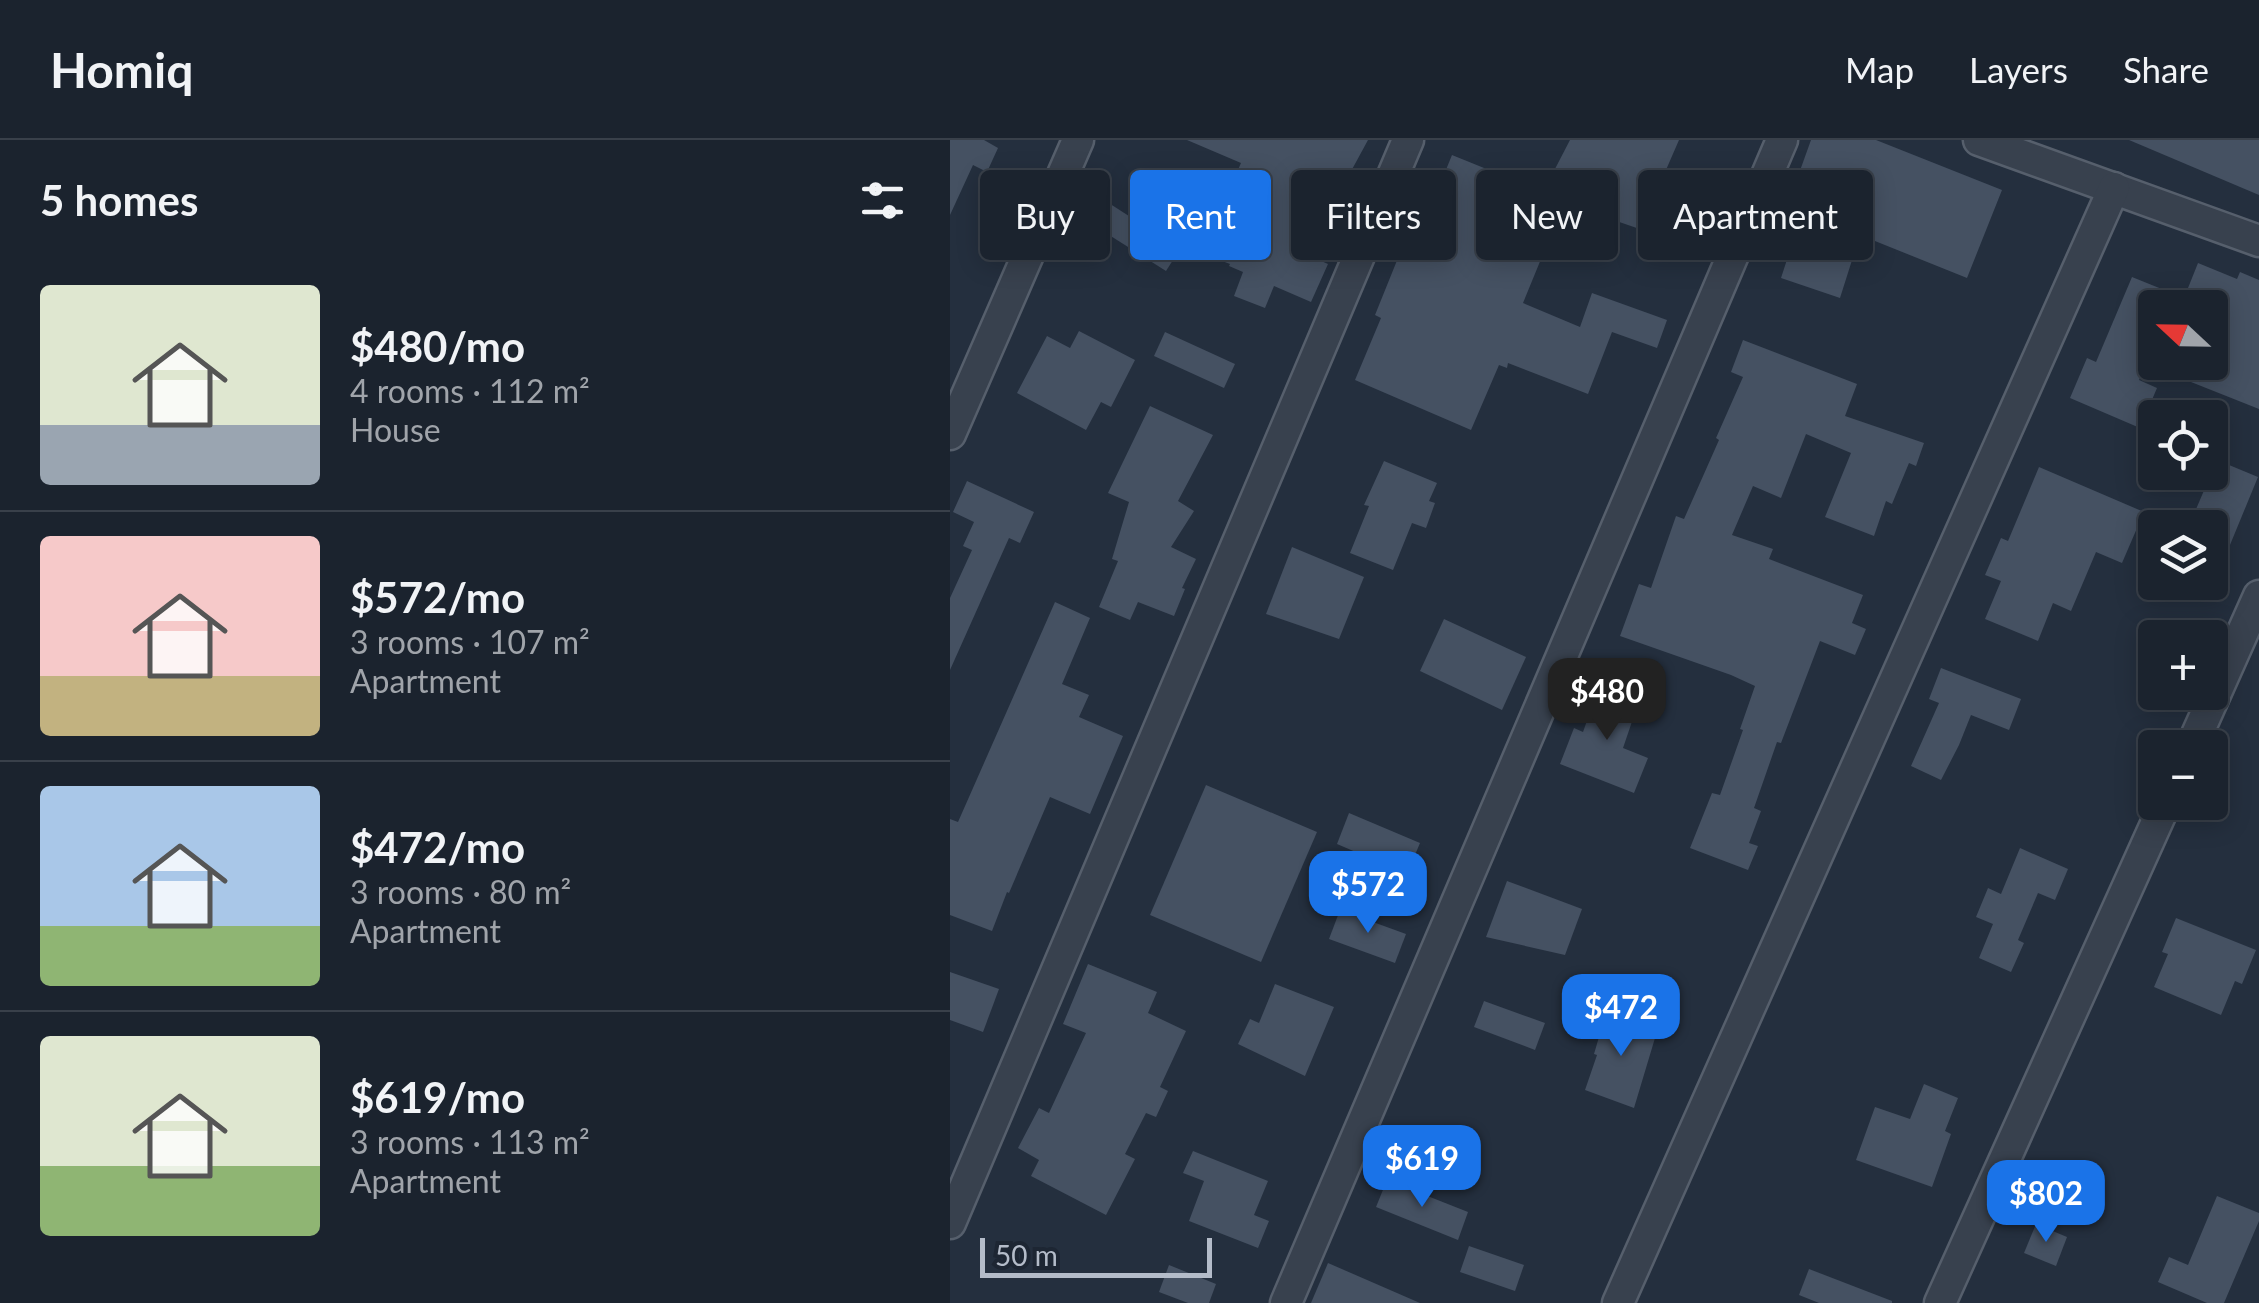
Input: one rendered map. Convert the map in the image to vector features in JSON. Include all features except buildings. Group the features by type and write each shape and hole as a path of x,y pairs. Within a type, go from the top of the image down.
{"street":[{"path":"950,434 1078,140"},
{"path":"950,1222 1408,140"},
{"path":"1286,1303 1782,140"},
{"path":"1979,140 2259,241"},
{"path":"1618,1303 2114,188"},
{"path":"2198,730 2259,596"},
{"path":"1940,1303 2158,820"}]}
